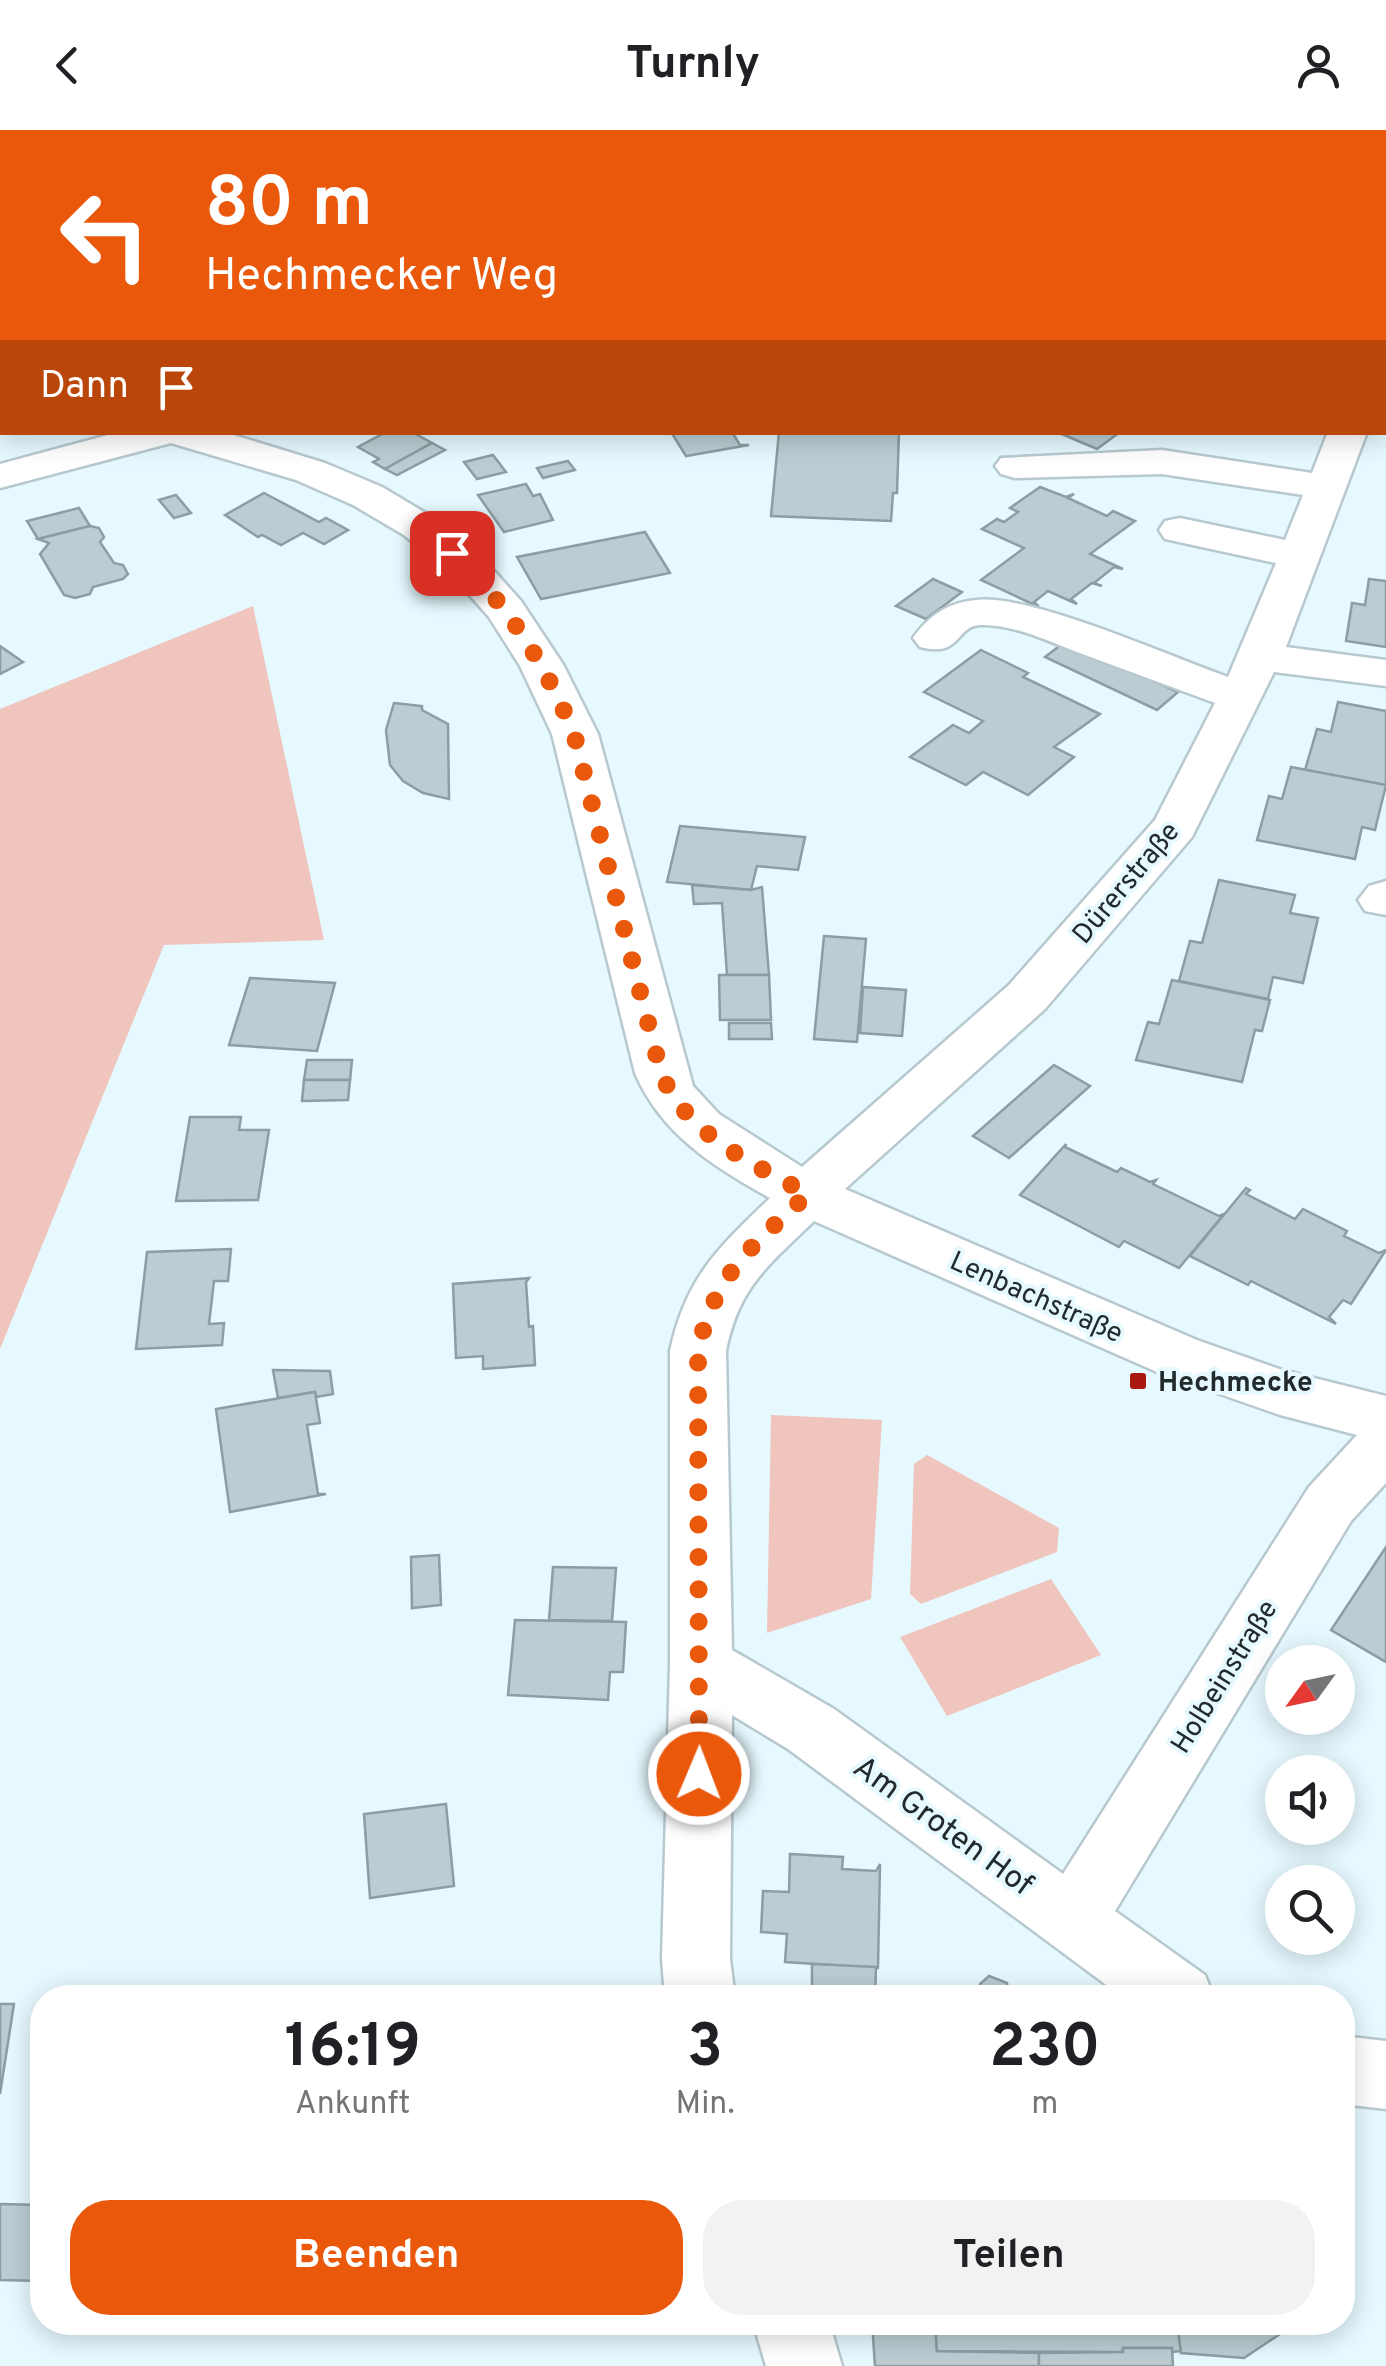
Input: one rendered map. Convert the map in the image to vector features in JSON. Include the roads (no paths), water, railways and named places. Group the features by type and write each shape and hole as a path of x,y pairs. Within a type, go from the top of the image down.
{"street":[{"path":"0,476 155,435"},
{"name":"Lenbachstraße","path":"187,435 303,466 370,495 428,532 503,605 552,680 574,734 661,1073 671,1096 698,1126 736,1155 808,1194 1162,1351 1314,1406 1386,1419"},
{"name":"Dürerstraße","path":"808,1194 866,1137 1027,998 1176,826 1250,677 1347,435"},
{"path":"1014,466 1162,462 1328,487"},
{"path":"1180,530 1300,556"},
{"path":"935,638 956,618 979,612 1027,620 1250,677 1386,673"},
{"path":"699,1985 698,1350 704,1322 729,1271 808,1194"},
{"name":"Holbeinstraße","path":"1072,1918 1330,1504 1386,1443"},
{"name":"Am Groten Hof","path":"701,1664 811,1728 1162,1985"},
{"path":"1355,2071 1386,2075"},
{"path":"795,2335 804,2366"}],"place":[{"name":"Hechmecke","path":"1138,1381"}]}
